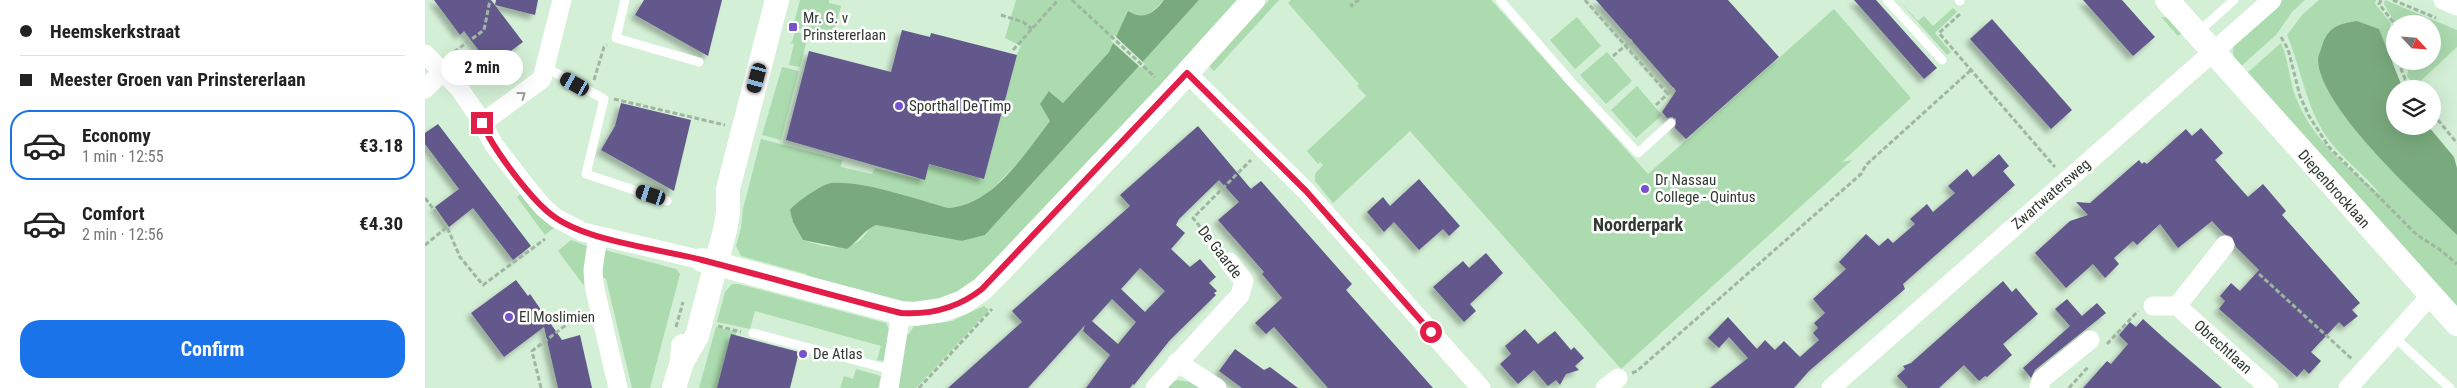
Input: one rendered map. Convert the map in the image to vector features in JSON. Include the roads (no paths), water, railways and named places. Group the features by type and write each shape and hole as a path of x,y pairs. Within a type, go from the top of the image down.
{"street":[{"path":"482,123 542,78 563,0"},
{"path":"674,388 682,362 683,333 728,212 728,189 777,0"},
{"path":"425,54 459,88 494,145 543,208 569,226 598,236 709,262 901,313 942,310 963,302 982,289 1187,73 1253,0"},
{"name":"Diepenbrocklaan","path":"2167,0 2457,324"},
{"name":"Zwartwatersweg","path":"1831,388 2272,0"},
{"path":"2443,0 2457,6"},
{"path":"425,89 442,72"},
{"path":"1187,73 1264,147 1306,191 1481,388"},
{"path":"598,236 593,270 598,302 618,388"},
{"path":"2153,306 2177,306 2225,244"},
{"name":"De Gaarde","path":"1155,388 1240,296 1244,281 1229,262"},
{"path":"2348,388 2430,296"},
{"name":"Obrechtlaan","path":"2177,306 2269,388"},
{"path":"891,379 901,313"},
{"path":"2039,388 2042,379 2089,340"},
{"path":"1177,362 1217,388"}],"lane":[{"path":"625,0 616,38 699,62"},
{"path":"1500,0 1571,82 1638,153 1671,123"},
{"path":"1887,0 1942,60"},
{"path":"2223,10 2224,0"},
{"path":"2196,34 2233,0"},
{"path":"545,67 604,99 586,174 667,201"},
{"path":"753,333 891,379"},
{"path":"2393,337 2450,388"}],"place":[{"name":"Mr. G. v Prinstererlaan","path":"793,27"},
{"name":"Sporthal De Timp","path":"899,106"},
{"name":"Dr Nassau College - Quintus","path":"1645,189"},
{"name":"El Moslimien","path":"509,317"},
{"name":"De Atlas","path":"803,354"}],"district":[{"name":"Noorderpark","path":"1638,224"}]}
